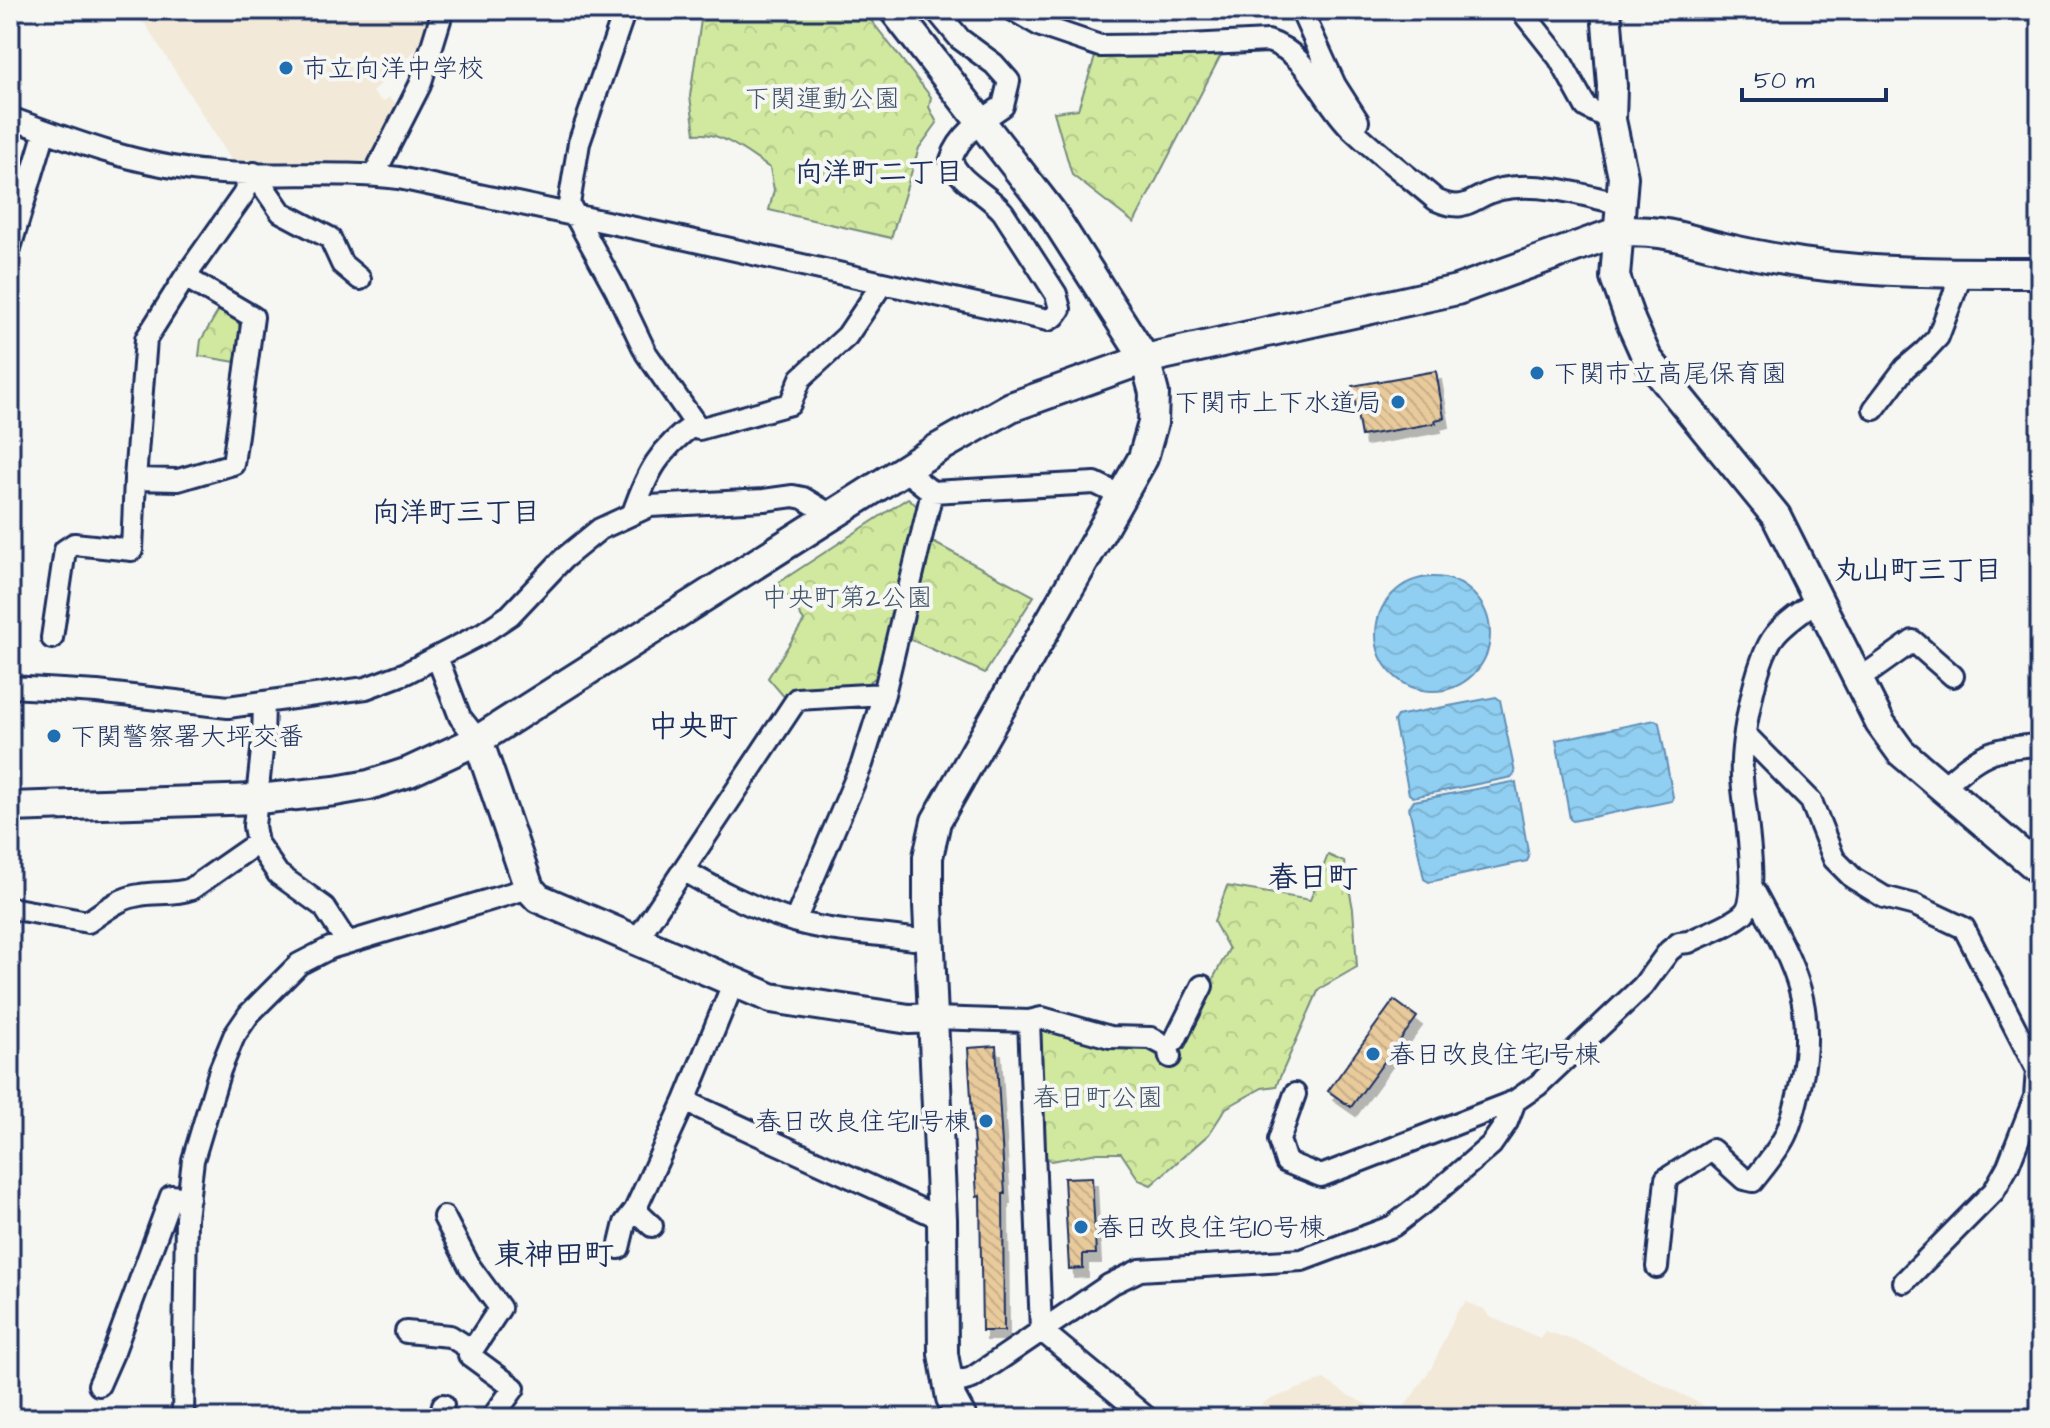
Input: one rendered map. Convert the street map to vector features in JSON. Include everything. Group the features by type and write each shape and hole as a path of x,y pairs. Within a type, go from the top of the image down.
{"street":[{"path":"374,175 420,85 443,10"},
{"path":"625,10 579,143 569,204 646,353 699,429 790,404 801,378 847,336 882,284"},
{"path":"894,10 1051,212 1145,359 1154,393 1153,423 1143,458 936,821 928,857 942,1219 943,1354 951,1398 962,1418"},
{"path":"10,118 114,154 158,165 210,172 374,175 467,191 1048,320 1060,309 1056,294 1003,212 993,200 955,171 951,160 962,138 981,120 1003,106 1009,81 994,64 960,39 936,10"},
{"path":"1013,10 1041,26 1100,46 1268,41 1279,45 1295,55 1327,102 1351,128 1436,200 1450,207 1467,205 1493,191 1521,187 1571,193 1621,204"},
{"path":"1301,10 1335,85 1375,148"},
{"path":"1521,10 1559,58 1586,107 1611,120"},
{"path":"1606,10 1612,86 1611,120 1623,177 1615,277 1647,358 1776,516 1855,676 1880,723 1901,752 2040,870"},
{"path":"10,248 45,131"},
{"path":"52,638 65,550 74,544 132,550 135,450 146,339 243,195 254,173"},
{"path":"254,173 281,212 330,238 342,264 360,279"},
{"path":"10,807 258,799 369,785 409,772 478,740 904,470 1011,407 1145,359 1457,290 1617,232 1643,229 1670,233 1724,248 1836,267 2040,273"},
{"path":"1874,409 1905,368 1938,337 1962,273"},
{"path":"135,479 178,480 233,464 253,317 185,277"},
{"path":"633,513 653,464 695,424"},
{"path":"904,470 932,492 1095,483 1122,496"},
{"path":"795,921 862,764 884,694 932,492"},
{"path":"10,687 97,692 228,707 366,688 406,673 483,633 510,615 563,559 600,529 650,506 793,496 803,498 833,516"},
{"path":"1295,1094 1279,1140 1286,1162 1321,1176 1515,1101 1538,1085 1643,986 1669,951 1679,943 1689,942 1744,914 1750,903 1751,885 1741,774 1751,698 1774,636 1817,600"},
{"path":"1855,676 1871,671 1913,641 1953,676"},
{"path":"437,657 460,717 478,740 529,888 552,906 771,998 909,1019 1029,1021 1042,1018 1110,1037 1151,1038 1169,1052 1202,986"},
{"path":"636,941 797,699 884,694"},
{"path":"264,702 254,826 257,843 278,874 324,907 346,941"},
{"path":"1746,735 1811,801 1834,859 1853,878 1884,897 1915,905 1964,928 2037,1070 2035,1097 2008,1166 1994,1191 1904,1282"},
{"path":"1951,780 1968,765 1997,748 2040,745"},
{"path":"10,908 88,922 121,900 191,889 257,843"},
{"path":"684,870 698,880 795,921 913,939"},
{"path":"1657,1267 1666,1179 1712,1150 1744,1179 1753,1181 1785,1137 1795,1109 1808,1049 1803,998 1791,962 1751,885"},
{"path":"183,1418 189,1198 193,1160 220,1070 234,1036 257,1006 299,964 346,941 529,888"},
{"path":"619,1248 625,1223 635,1210 685,1101 728,996"},
{"path":"1029,1021 1041,1330 1147,1418"},
{"path":"685,1101 942,1219"},
{"path":"948,1385 972,1378 1109,1285 1140,1270 1302,1260 1393,1226 1491,1145 1507,1122 1515,1101"},
{"path":"99,1385 171,1196 189,1198"},
{"path":"635,1210 652,1226"},
{"path":"444,1217 476,1277 500,1308 469,1355 514,1388 492,1418"},
{"path":"406,1332 450,1336 472,1350"}],"shaded area":[{"name":"市立向洋中学校","path":"128,10 433,10 423,43 372,92 383,102 389,97 401,108 368,167 235,166 146,25"},
{"path":"1466,1302 1484,1309 1490,1317 1540,1338 1545,1331 1581,1343 1728,1418 1397,1418 1432,1367 1457,1312"},
{"path":"1324,1379 1347,1395 1397,1418 1248,1418 1266,1401"}],"green space":[{"name":"下関運動公園","path":"709,10 863,10 931,97 929,107 937,123 919,148 891,238 769,210 774,190 770,168 725,140 695,134 690,96 701,20"},
{"path":"1224,49 1134,223 1072,175 1054,112 1078,109 1096,54"},
{"path":"220,308 237,318 241,332 236,362 199,356 201,340"},
{"name":"中央町第2公園","path":"908,498 917,506 880,674 863,687 791,688 786,699 768,678 804,621 778,583"},
{"path":"929,540 1034,596 985,673 907,638"},
{"name":"春日町公園","path":"1328,855 1344,862 1353,909 1357,967 1319,989 1276,1086 1262,1088 1226,1108 1209,1134 1151,1185 1139,1180 1121,1153 1098,1153 1051,1161 1041,1153 1037,1030 1042,1024 1177,1046 1229,949 1214,922 1227,886 1310,900"}],"water":[{"path":"1433,577 1455,581 1473,594 1486,612 1490,634 1486,656 1473,674 1455,687 1433,691 1411,687 1393,674 1380,656 1376,634 1380,612 1393,594 1411,581"},
{"path":"1496,697 1500,700 1515,773 1512,777 1413,797 1409,794 1394,721 1397,716"},
{"path":"1655,720 1659,723 1672,801 1573,821 1570,819 1556,740"},
{"path":"1516,783 1529,857 1527,861 1429,882 1424,879 1409,807 1414,801"}],"building":[{"name":"下関市上下水道局","path":"1436,371 1444,418 1435,420 1436,423 1361,436 1352,386"},
{"name":"春日改良住宅1号棟","path":"1394,1000 1417,1017 1351,1107 1328,1091"},
{"path":"996,1046 1005,1194 1004,1331 982,1331 980,1195 977,1196 968,1048"},
{"name":"春日改良住宅10号棟","path":"1092,1177 1096,1254 1083,1254 1083,1268 1069,1269 1064,1178"}],"place":[{"name":"市立向洋中学校","path":"286,68"},
{"name":"下関市立高尾保育園","path":"1537,373"},
{"name":"下関市上下水道局","path":"1398,402"},
{"name":"下関警察署大坪交番","path":"54,736"},
{"name":"春日改良住宅1号棟","path":"1373,1054"},
{"name":"春日改良住宅11号棟","path":"986,1121"},
{"name":"春日改良住宅10号棟","path":"1081,1227"}],"district":[{"name":"向洋町二丁目","path":"879,171"},
{"name":"向洋町三丁目","path":"456,511"},
{"name":"丸山町三丁目","path":"1918,569"},
{"name":"中央町","path":"693,726"},
{"name":"春日町","path":"1313,877"},
{"name":"東神田町","path":"554,1254"}]}
